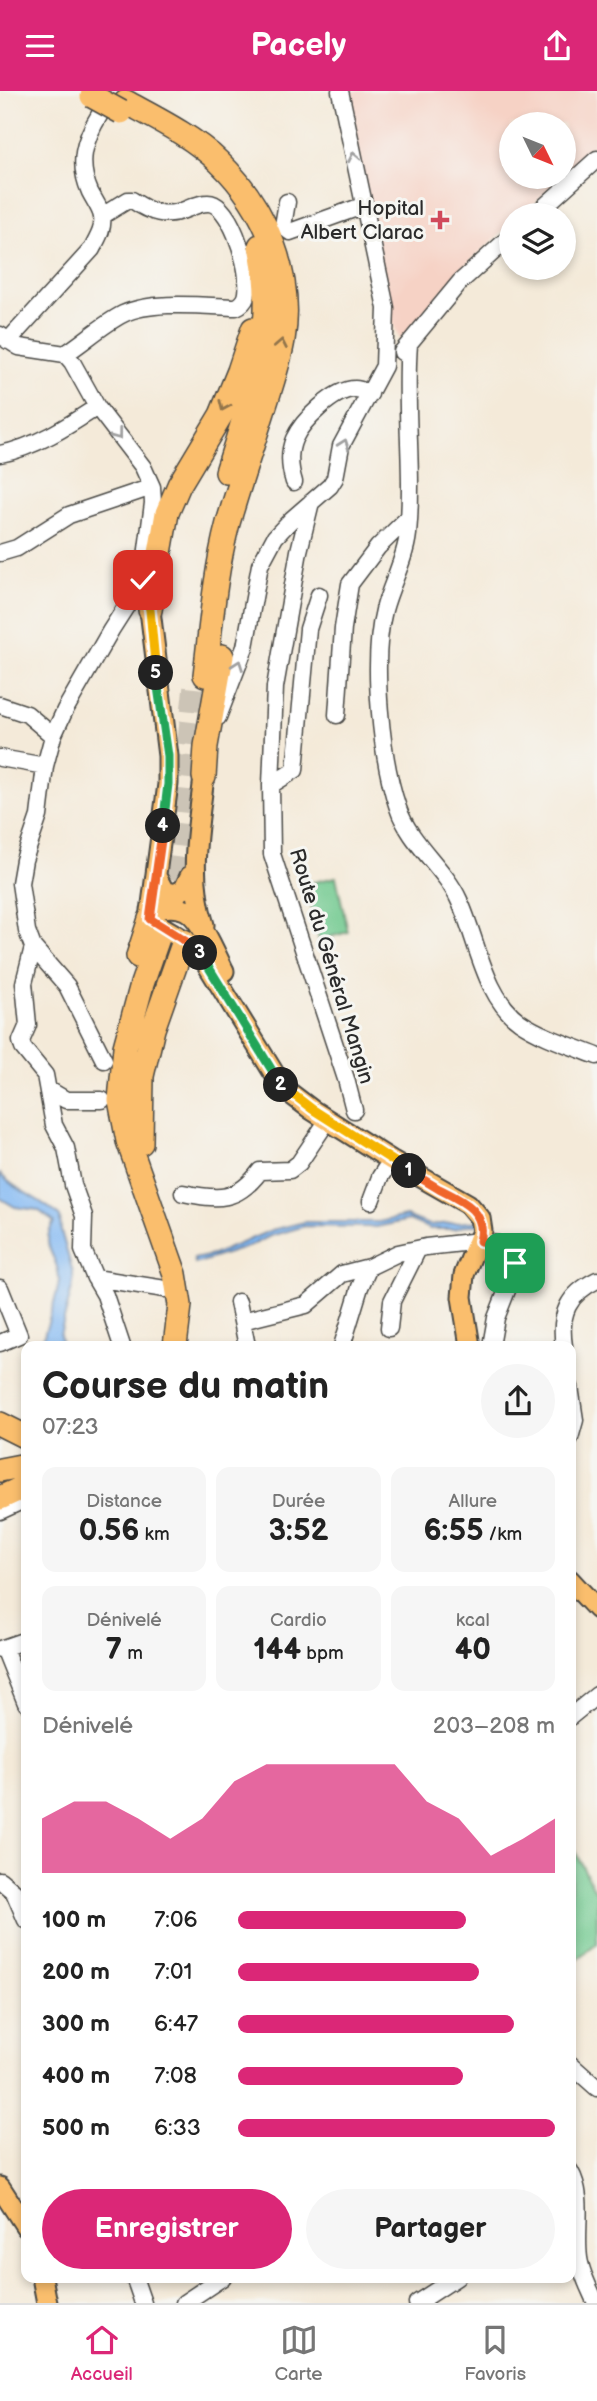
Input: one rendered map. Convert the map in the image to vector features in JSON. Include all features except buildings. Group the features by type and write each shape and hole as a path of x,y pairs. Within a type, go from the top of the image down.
{"highway":[{"path":"105,101 174,128 218,161 235,179 263,224 280,265 285,293 283,340 227,528 201,676 200,617 223,487 256,376 266,332 268,296 260,246 239,203 209,170 176,144 105,101"},
{"path":"150,610 150,572 167,513 179,485 220,415 250,342 261,288 260,246"},
{"path":"204,777 241,479"},
{"path":"162,930 122,1015 111,1100 174,1273 180,1305 176,1341"},
{"path":"162,930 153,1029 142,1076 141,1143 187,1282 191,1309 188,1341"},
{"path":"0,1424 21,1435"},
{"path":"0,1438 21,1438"},
{"path":"0,1470 21,1466"},
{"path":"0,1483 21,1480"},
{"path":"0,1498 21,1488"}],"main road":[{"path":"150,610 168,756 168,784 157,878 162,930"},
{"path":"157,878 164,891 175,894 184,889 190,876 196,848 204,777"},
{"path":"196,848 196,897 209,940 256,1045"},
{"path":"190,876 192,914 209,940"},
{"path":"162,930 174,907 192,914"},
{"path":"162,930 192,914"},
{"path":"162,930 193,946 205,960 283,1088 391,1160 468,1204 480,1218 480,1241 464,1275 462,1297 469,1341"},
{"path":"576,1586 597,1609"},
{"path":"0,2187 21,2219"},
{"path":"44,2283 47,2303"}],"street":[{"path":"340,91 386,308 389,364"},
{"path":"104,1060 67,986 33,947 27,931 20,883 24,860 39,815 45,766 53,737 80,683 150,572 152,487 143,467 97,407 72,362 65,355 19,347 4,338 92,249 100,234 102,216 85,180 82,160 87,137 105,101"},
{"path":"548,203 597,159"},
{"path":"65,355 123,314 145,308 240,306 248,294 246,265 236,234 224,214 213,203 205,202 175,214 157,214 128,200 102,216"},
{"path":"287,201 283,226 290,232 365,205"},
{"path":"204,777 214,729 245,647 262,560 275,537 330,486 335,478 341,446 389,364 460,282 499,247"},
{"path":"409,344 407,372 411,454 405,549 384,611 379,653 380,702 388,778 399,813 459,900 494,993 505,1008 534,1030 597,1056"},
{"path":"389,364 407,372"},
{"path":"294,482 290,471 290,455 299,430 321,407 343,391 354,389 370,394"},
{"path":"0,454 41,439 97,407"},
{"path":"0,553 17,548 69,515 152,487"},
{"name":"Route du Général Mangin","path":"312,501 299,551 275,687 271,785 272,854 354,1110"},
{"path":"337,715 343,628 350,584 378,547 408,518"},
{"path":"271,785 295,770 308,629 319,595"},
{"path":"0,705 27,714 53,737"},
{"path":"0,758 45,766"},
{"path":"33,947 24,983 28,1025 21,1041 23,1048 46,1075 54,1125 66,1148 73,1185 84,1216 83,1250 105,1295 120,1341"},
{"path":"49,1090 66,1100 111,1100"},
{"path":"183,1193 208,1198 232,1196 241,1191 260,1171 290,1170 299,1163 328,1120"},
{"path":"371,1201 380,1177 391,1160"},
{"path":"242,1321 306,1305 342,1274 369,1267 398,1253 480,1241 503,1246 515,1263 496,1318 492,1341"},
{"path":"389,1328 392,1301 418,1249"},
{"path":"344,1341 369,1267"},
{"path":"95,1278 165,1289"},
{"path":"564,1341 564,1319 569,1302 583,1287 597,1280"},
{"path":"0,1288 19,1335 0,1343"},
{"path":"239,1302 246,1341"},
{"path":"0,1511 21,1501"},
{"path":"21,1642 2,1648 21,1692"},
{"path":"576,1712 597,1695"},
{"path":"0,1880 14,1892 21,1905"},
{"path":"576,2069 597,2088"},
{"path":"576,2180 579,2257 593,2300"},
{"path":"136,2283 143,2303"},
{"path":"184,2303 214,2283"},
{"path":"417,2303 448,2283"}],"shaded area":[{"name":"Hopital Albert Clarac","path":"342,91 597,91 597,145 576,165 576,112 499,112 499,189 550,189 534,203 499,203 499,235 458,272 400,340 386,308"}],"green space":[{"path":"336,877 348,932 319,940 306,884"},
{"path":"576,1854 597,1894 597,1944 576,1960"}],"water":[{"path":"0,1174 60,1217 61,1231 73,1273 73,1284 60,1335 61,1341 43,1341 59,1279 48,1239 54,1222 38,1210 15,1207 0,1198"},
{"path":"406,1216 429,1225 480,1221 481,1225 430,1229 409,1220 376,1227 305,1226 195,1264 194,1259 213,1255 272,1230 305,1222 379,1222"}],"tunnel":[{"path":"166,913 176,855 196,677"}],"place":[{"name":"Hopital Albert Clarac","path":"440,220"}],"route":[{"path":"143,580 150,610 168,756 168,784 150,919 193,946 202,956 283,1088 358,1139 435,1187 468,1204 480,1218 480,1241 503,1246 515,1263"}]}
